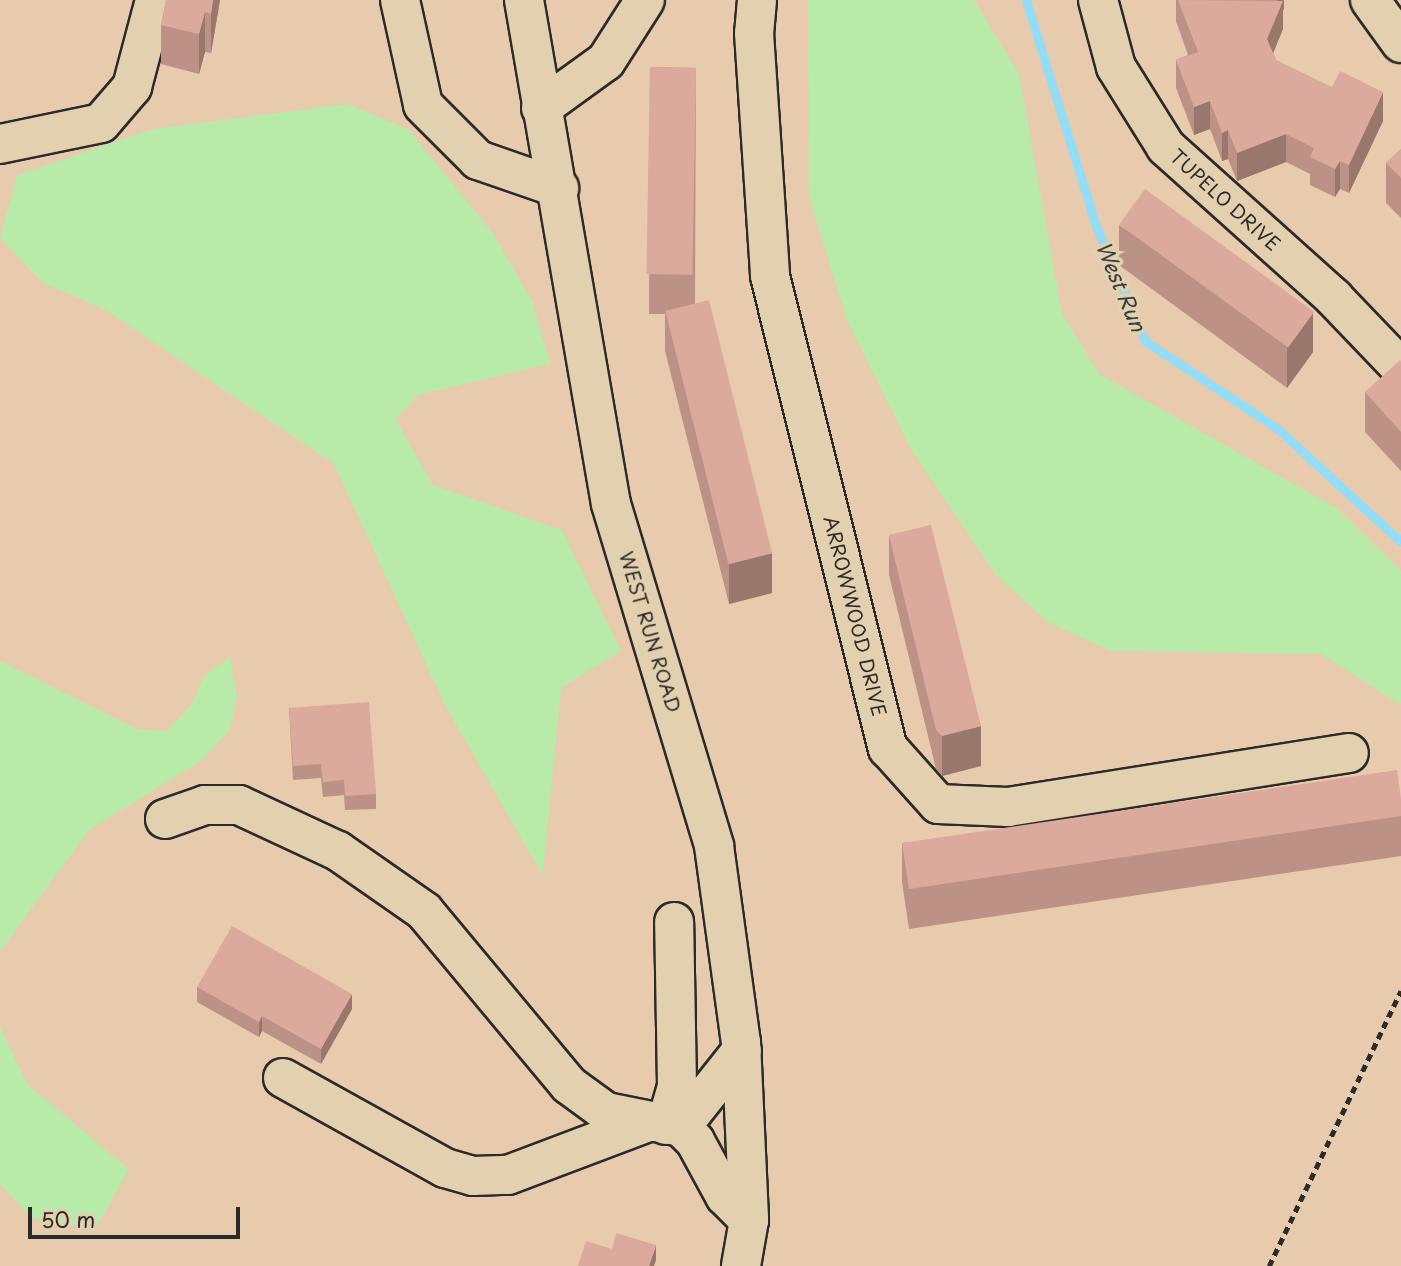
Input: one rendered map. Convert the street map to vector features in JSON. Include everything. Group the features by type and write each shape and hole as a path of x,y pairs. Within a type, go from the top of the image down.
{"street":[{"path":"0,144 101,123 132,87 155,0"},
{"path":"400,0 423,105 478,160 559,188"},
{"name":"WEST RUN ROAD","path":"524,0 541,108 559,188 611,504 714,846 742,1050 750,1220 741,1266"},
{"path":"541,108 607,61 645,0"},
{"name":"ARROWWOOD DRIVE","path":"757,0 754,33 770,276 888,748 938,804 1008,807 1349,753"},
{"name":"TUPELO DRIVE","path":"1098,0 1116,67 1166,147 1334,298 1401,368"},
{"path":"1370,0 1401,43"},
{"path":"166,819 205,805 239,805 338,851 424,911 569,1085 606,1112 665,1124 695,1141 725,1196 750,1220"},
{"path":"665,1124 677,1086 674,922"},
{"path":"283,1078 445,1168 473,1176 508,1175 665,1124 742,1050"}],"path":[{"path":"1269,1266 1401,991"}],"green space":[{"path":"808,0 974,0 1019,74 1062,313 1099,374 1338,509 1401,571 1401,705 1321,654 1110,651 1048,622 996,575 913,453 847,320 809,197"},
{"path":"348,104 409,130 494,235 532,300 550,364 418,395 395,419 433,485 562,530 621,651 561,688 543,876 445,705 334,464 104,309 43,283 0,238 17,175 153,129"},
{"path":"230,657 237,697 230,729 204,759 89,830 0,952 0,661 137,729 167,731 191,705 204,676"},
{"path":"0,1027 28,1085 129,1169 95,1230 31,1218 0,1184"}],"building":[{"path":"166,0 213,0 211,14 205,12 199,34 161,25"},
{"path":"1178,0 1283,1 1267,39 1276,60 1332,87 1340,71 1383,92 1349,165 1340,161 1335,169 1310,157 1314,148 1286,134 1237,153 1228,130 1222,133 1210,101 1194,107 1176,60 1198,52"},
{"path":"650,67 696,68 692,275 646,274"},
{"path":"1401,149 1401,178 1386,163"},
{"path":"1145,189 1314,312 1288,347 1119,225"},
{"path":"709,300 772,553 728,564 665,311"},
{"path":"1400,360 1401,362 1401,432 1365,392"},
{"path":"931,525 981,726 942,736 936,730 889,535"},
{"path":"369,702 376,794 345,796 344,780 323,782 321,764 293,766 289,708"},
{"path":"1397,770 1401,816 909,889 902,843"},
{"path":"232,926 352,994 321,1049 262,1016 259,1022 197,987"},
{"path":"616,1233 656,1245 649,1266 578,1266 586,1241 612,1249"}],"waterway":[{"name":"West Run","path":"1026,0 1096,226 1145,341 1278,429 1401,542"}]}
